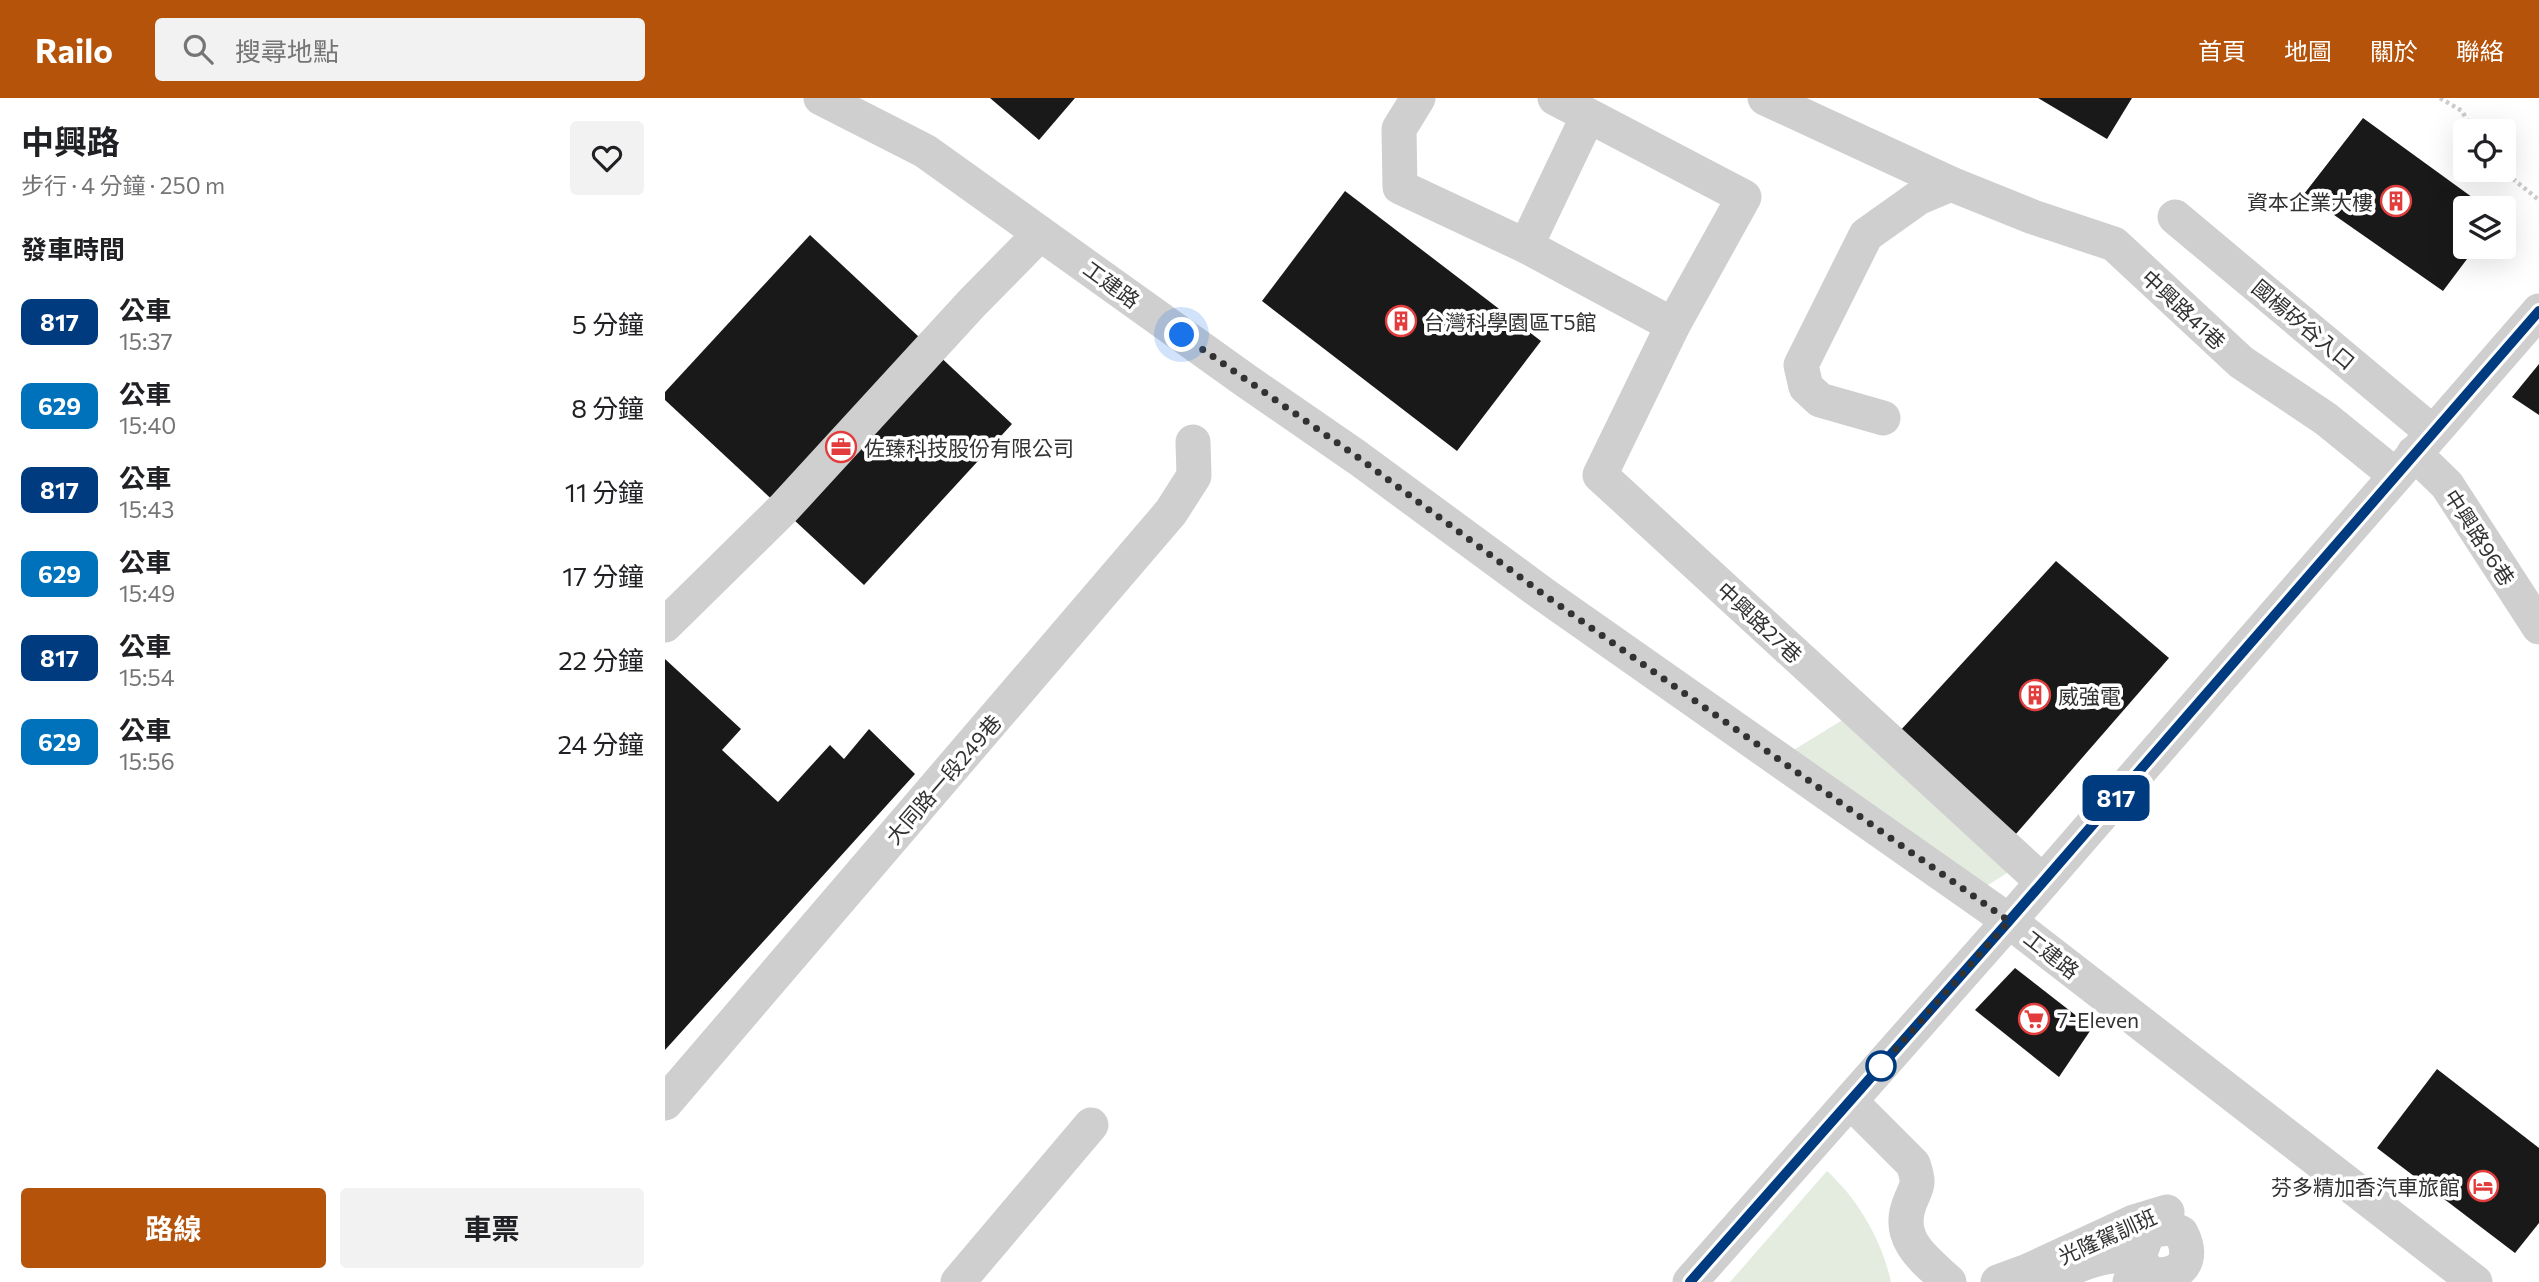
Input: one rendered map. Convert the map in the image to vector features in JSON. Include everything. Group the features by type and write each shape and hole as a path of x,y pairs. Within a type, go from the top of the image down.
{"street":[{"name":"工建路","path":"821,98 925,151 1245,380 1359,458 1543,594 2009,921 2475,1282"},
{"path":"1418,98 1399,129 1400,187 1526,246 1673,324"},
{"name":"中興路27巷","path":"1555,98 1744,197 1673,324 1600,475 2043,882"},
{"name":"中興路41巷","path":"1765,98 1951,184 2033,217 2114,244 2241,362 2326,419 2413,453"},
{"path":"1526,246 1588,116"},
{"path":"1883,418 1820,400 1806,387 1801,365 1867,235 1918,198 1951,184"},
{"name":"國楊矽谷入口","path":"2175,217 2413,453"},
{"path":"665,625 783,509 1033,240"},
{"path":"1690,1282 2009,921 2539,311"},
{"name":"大同路一段249巷","path":"665,1103 1171,512 1194,475 1193,442"},
{"name":"中興路96巷","path":"2413,453 2447,485 2539,627"},
{"path":"1850,1101 1913,1164 1918,1177 1917,1191 1909,1204 1906,1217 1907,1234 1915,1250 1949,1282"},
{"path":"958,1282 1091,1125"},
{"name":"光隆駕訓班","path":"1999,1282 2165,1211 2182,1217 2201,1231 2208,1254 2202,1275 2196,1282"},
{"name":"光隆駕訓班","path":"2038,1282 2095,1259 2113,1256 2131,1258 2135,1272"}],"path":[{"path":"2440,98 2462,111 2466,119"},
{"path":"2516,181 2539,200"}],"shaded area":[{"path":"1857,711 2023,863 1972,895 1779,759"},
{"path":"1827,1171 1859,1208 1882,1251 1891,1282 1730,1282"}],"building":[{"path":"990,98 1075,98 1039,140"},
{"path":"2038,98 2132,98 2107,139"},
{"name":"資本企業大樓","path":"2363,118 2470,196 2453,196 2453,259 2467,259 2443,291 2304,194"},
{"name":"台灣科學園區T5館","path":"1345,191 1541,341 1457,451 1262,301"},
{"path":"810,235 1012,424 864,585 665,400 665,392"},
{"path":"2539,364 2539,415 2512,397"},
{"name":"威強電","path":"2056,561 2169,658 2015,835 1899,732"},
{"path":"665,659 741,729 722,750 778,802 830,745 844,759 869,729 915,774 665,1050"},
{"name":"7-Eleven","path":"2015,968 2092,1028 2059,1077 1975,1010"},
{"name":"芬多精加香汽車旅館","path":"2437,1069 2539,1148 2539,1223 2515,1253 2377,1148"}],"bus line":[{"name":"817","path":"1690,1282 2009,921 2539,311"}],"place":[{"name":"資本企業大樓","path":"2396,201"},
{"name":"台灣科學園區T5館","path":"1401,321"},
{"name":"佐臻科技股份有限公司","path":"841,447"},
{"name":"威強電","path":"2035,695"},
{"name":"7-Eleven","path":"2034,1019"},
{"name":"芬多精加香汽車旅館","path":"2483,1186"}],"route":[{"path":"1182,335 1359,458 1543,594 2009,921 1881,1066"}]}
